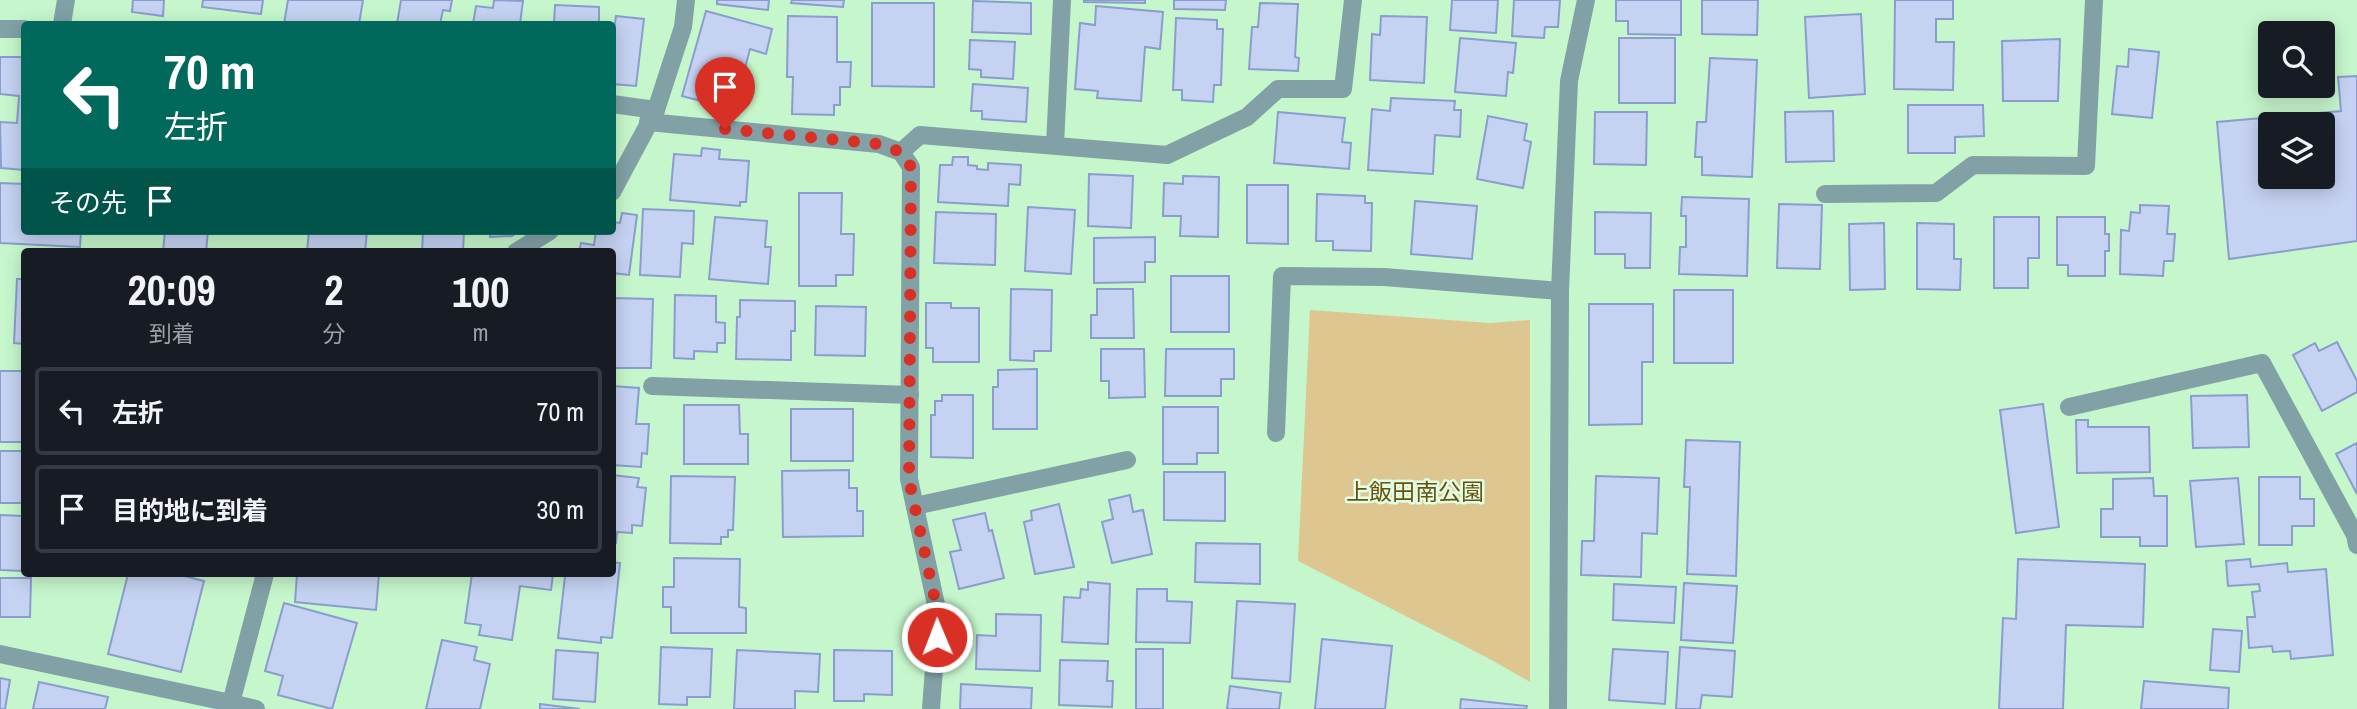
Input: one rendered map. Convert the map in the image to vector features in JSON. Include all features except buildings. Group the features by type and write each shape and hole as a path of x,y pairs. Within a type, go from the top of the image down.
{"street":[{"path":"62,21 66,0"},
{"path":"616,184 652,116 683,27 686,0"},
{"path":"1055,145 1062,0"},
{"path":"901,152 920,135 1167,155 1247,117 1278,89 1343,89 1353,0"},
{"path":"1558,709 1560,291 1569,81 1586,0"},
{"path":"1825,194 1936,192 1973,164 2085,166 2094,0"},
{"path":"0,29 21,29"},
{"path":"616,105 652,116 879,144 901,152 911,167 909,480 938,614 931,709"},
{"path":"522,248 544,235"},
{"path":"1276,433 1282,276 1384,277 1560,291"},
{"path":"2069,407 2262,363 2355,535 2357,545"},
{"path":"652,386 910,395"},
{"path":"915,506 1127,460"},
{"path":"231,703 264,577"},
{"path":"0,654 256,709"},
{"path":"166,709 173,692"}],"green space":[{"name":"上飯田南公園","path":"1310,310 1490,323 1530,320 1530,682 1298,561"}],"route":[{"path":"725,129 879,144 901,152 911,167 909,480 938,614 937,637"}]}
